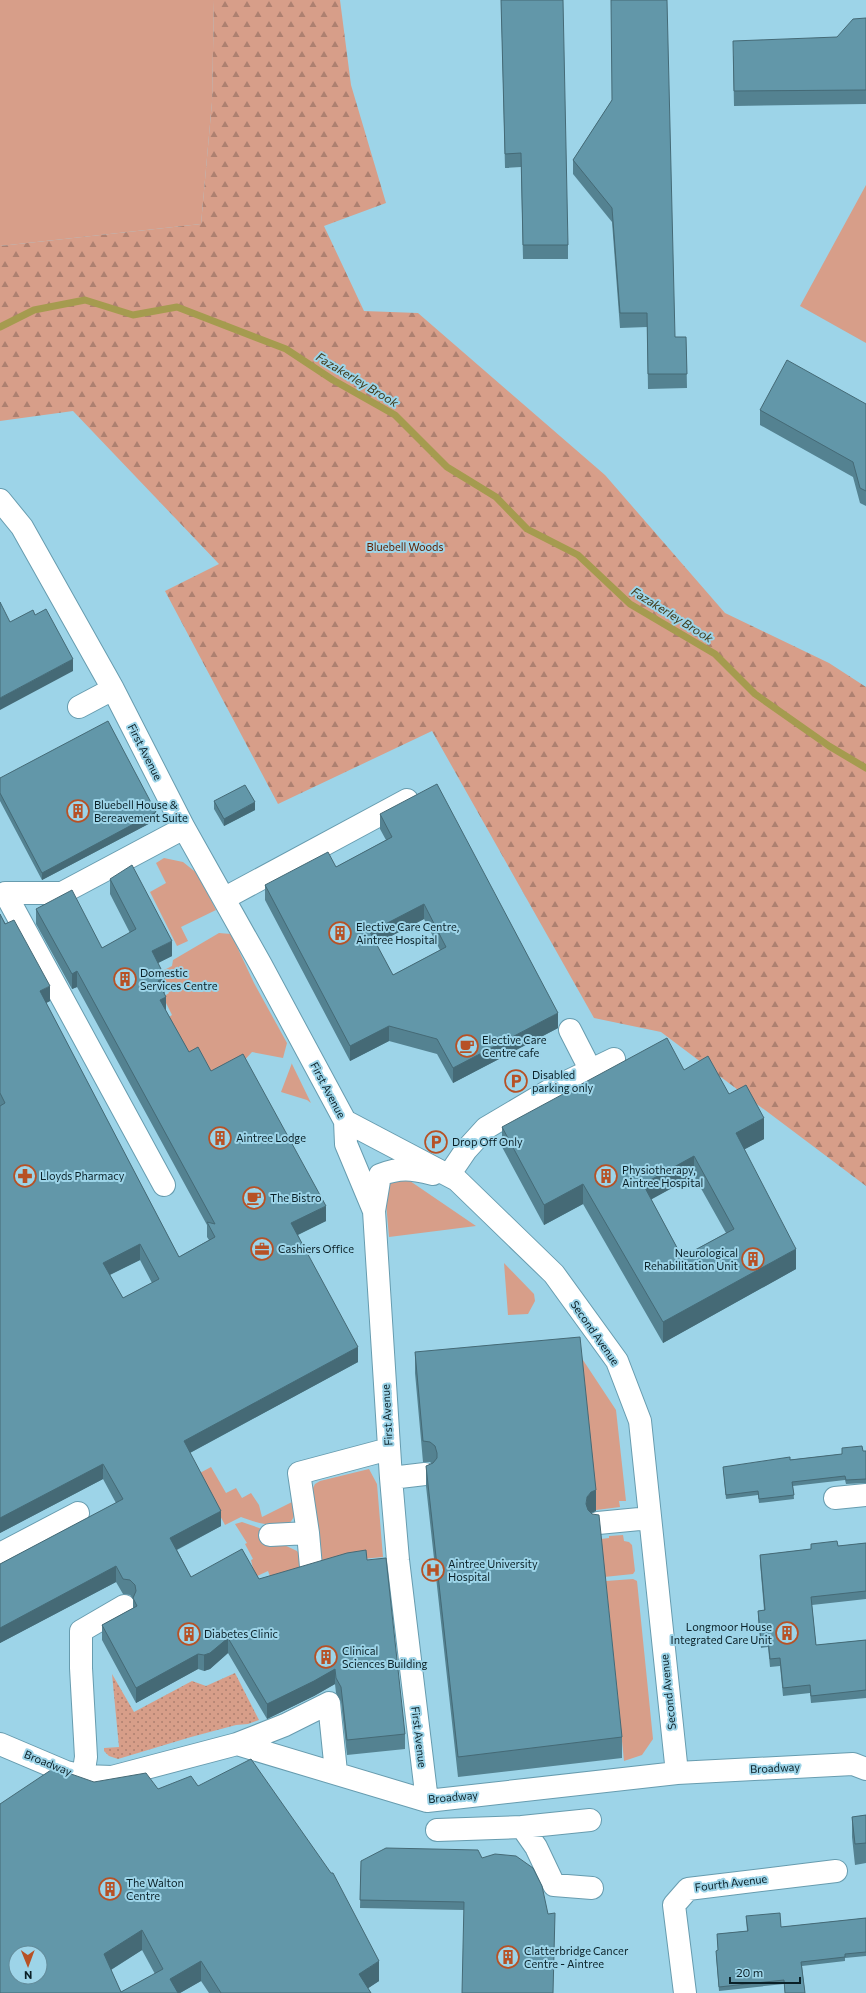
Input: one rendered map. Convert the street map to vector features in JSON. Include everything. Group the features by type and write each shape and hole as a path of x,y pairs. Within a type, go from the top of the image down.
{"lane":[{"name":"First Avenue","path":"2,505 22,527 113,689 184,828 225,898 345,1121 346,1144 374,1211 391,1478 400,1575 427,1800"},
{"path":"79,707 113,689"},
{"path":"225,898 407,800"},
{"path":"164,1185 5,893 62,893 184,828"},
{"path":"570,1030 591,1071"},
{"path":"374,1211 380,1175 396,1169 418,1170 453,1178 466,1150 486,1128 552,1090 614,1059"},
{"name":"Second Avenue","path":"345,1121 453,1178 554,1274 617,1361 640,1421 677,1773"},
{"path":"361,1178 365,1144 377,1138"},
{"path":"311,1567 308,1533 299,1473 389,1449"},
{"path":"391,1478 425,1474"},
{"path":"835,1498 866,1495"},
{"path":"0,1554 78,1513"},
{"path":"598,1522 650,1518"},
{"path":"270,1535 308,1533"},
{"path":"82,1776 86,1757 81,1668 81,1631 124,1606"},
{"path":"237,1744 285,1725 329,1703 336,1772"},
{"name":"Broadway","path":"4,1745 66,1772 82,1776 112,1777 237,1744 427,1800 677,1773 853,1764 866,1769"},
{"path":"437,1830 522,1827 590,1820"},
{"path":"522,1827 536,1847 554,1885 592,1888"},
{"name":"Fourth Avenue","path":"685,1993 674,1905 688,1889 836,1871"}],"green space":[{"path":"0,0 214,0 212,102 201,224 0,246"},
{"name":"Bluebell Woods","path":"214,0 340,0 351,85 386,203 324,226 364,311 418,313 605,475 725,613 829,663 866,687 866,1186 661,1032 594,1018 432,731 278,804 165,591 219,564 73,411 0,421 0,246 201,224 212,102"},
{"path":"866,185 866,343 800,306"},
{"path":"164,858 183,862 198,874 216,910 181,927 188,941 177,946 150,892 166,883 156,863"},
{"path":"219,933 231,934 254,983 287,1043 283,1058 252,1052 241,1064 215,1078 188,1064 165,1020 172,1015 163,997 169,993 158,973 172,966 173,960"},
{"path":"292,1063 311,1103 307,1100 281,1092"},
{"path":"394,1181 410,1181 476,1226 389,1237 386,1203 390,1184"},
{"path":"504,1263 534,1294 535,1301 528,1314 508,1315"},
{"path":"581,1357 616,1410 626,1501 619,1501 620,1507 596,1510"},
{"path":"211,1467 226,1493 236,1488 242,1498 251,1493 259,1505 262,1517 296,1500 295,1513 289,1524 270,1525 241,1517 225,1525 198,1474"},
{"path":"369,1469 377,1484 383,1557 319,1563 311,1492 315,1484 320,1481"},
{"path":"242,1522 265,1530 282,1544 297,1551 306,1564 271,1579 268,1571 255,1577 251,1560 253,1559 245,1544 247,1543 235,1524"},
{"path":"623,1535 624,1541 629,1542 632,1545 635,1571 633,1574 604,1577 601,1539 609,1538 609,1536"},
{"path":"633,1579 637,1581 653,1739 642,1755 624,1761 606,1581"},
{"path":"235,1673 259,1720 248,1724 236,1725 191,1737 118,1759 109,1756 104,1751 104,1748 119,1747 112,1674 134,1712 192,1681 206,1686"}],"building":[{"path":"501,0 563,0 568,245 523,245 521,153 505,154"},
{"path":"611,0 667,0 675,337 686,337 687,374 648,374 647,313 620,313 612,208 573,160 612,100"},
{"path":"866,18 866,90 734,91 733,41 837,37 853,19"},
{"path":"787,360 866,404 866,491 860,488 853,462 760,410"},
{"path":"0,602 10,622 33,610 35,615 46,609 73,659 0,698"},
{"name":"Bluebell House & Bereavement Suite","path":"108,721 156,812 42,873 0,793 0,778"},
{"name":"Elective Care Centre, Aintree Hospital","path":"437,784 558,1013 453,1068 437,1039 389,1026 350,1046 265,885 328,852 336,867 392,837 380,814","holes":["424,904 446,947 393,975 370,932"]},
{"path":"245,785 255,802 224,819 214,801"},
{"path":"132,865 172,941 152,951 165,977 158,981 166,997 160,1000 189,1052 198,1047 211,1071 243,1054 326,1206 291,1223 358,1347 184,1441 221,1511 170,1538 191,1577 242,1549 259,1579 347,1553 366,1550 367,1560 386,1558 405,1734 347,1740 341,1687 336,1678 335,1669 267,1704 228,1638 210,1653 204,1655 198,1654 136,1688 102,1625 137,1606 133,1598 136,1591 135,1585 130,1580 123,1579 116,1566 0,1628 0,1564 123,1499 103,1464 0,1518 0,1106 5,1103 0,1093 0,914 5,924 14,920 50,986 40,991 179,1257 215,1237 207,1222 215,1224 77,971 72,974 36,909 72,890 102,948 136,929 110,879","holes":["140,1244 159,1279 123,1298 103,1263"]},
{"path":"667,1038 684,1070 708,1056 729,1094 746,1085 764,1118 736,1133 796,1249 663,1322 583,1184 544,1205 502,1127","holes":["694,1156 734,1229 682,1257 643,1184"]},
{"path":"580,1337 596,1490 591,1492 587,1497 586,1504 588,1510 592,1514 599,1515 622,1737 458,1757 426,1466 433,1463 437,1458 437,1453 435,1446 430,1442 423,1441 415,1352"},
{"path":"862,1446 863,1451 866,1451 866,1479 846,1480 845,1476 792,1482 794,1495 759,1499 758,1491 726,1495 723,1467 790,1457 790,1460 842,1454 842,1448"},
{"name":"Longmoor House Integrated Care Unit","path":"837,1541 838,1546 866,1543 866,1591 811,1597 816,1645 866,1640 866,1690 811,1696 810,1685 783,1688 780,1658 770,1659 768,1639 761,1640 758,1611 765,1610 760,1555 811,1549 811,1544"},
{"name":"The Walton Centre","path":"251,1759 331,1873 333,1873 379,1961 359,1974 371,1993 221,1993 201,1961 170,1979 178,1993 0,1993 0,1804 54,1768 94,1782 146,1773 158,1789 191,1776 198,1786","holes":["142,1930 163,1969 121,1992 104,1954"]},
{"path":"866,1815 866,1843 855,1844 852,1817"},
{"name":"Clatterbridge Cancer Centre - Aintree","path":"386,1848 478,1850 482,1858 495,1854 516,1856 533,1868 542,1886 548,1914 555,1913 553,1993 462,1993 464,1902 360,1900 361,1861"},
{"path":"780,1913 781,1927 866,1918 866,1952 845,1954 845,1957 801,1962 805,1993 785,1993 784,1980 719,1987 716,1951 718,1950 717,1934 748,1931 746,1916"}],"waterway":[{"name":"Fazakerley Brook","path":"0,327 34,310 85,300 133,315 177,307 286,349 333,380 395,415 447,467 496,497 527,529 578,555 630,604 715,654 755,694 829,746 866,768"}],"place":[{"name":"Bluebell House & Bereavement Suite","path":"78,811"},
{"name":"Elective Care Centre, Aintree Hospital","path":"340,933"},
{"name":"Domestic Services Centre","path":"125,979"},
{"name":"Elective Care Centre cafe","path":"467,1046"},
{"name":"Disabled parking only","path":"516,1081"},
{"name":"Aintree Lodge","path":"220,1138"},
{"name":"Drop Off Only","path":"436,1142"},
{"name":"Lloyds Pharmacy","path":"25,1176"},
{"name":"Physiotherapy, Aintree Hospital","path":"606,1176"},
{"name":"The Bistro","path":"254,1198"},
{"name":"Cashiers Office","path":"262,1249"},
{"name":"Neurological Rehabilitation Unit","path":"753,1259"},
{"name":"Aintree University Hospital","path":"433,1570"},
{"name":"Longmoor House Integrated Care Unit","path":"787,1633"},
{"name":"Diabetes Clinic","path":"189,1634"},
{"name":"Clinical Sciences Building","path":"326,1657"},
{"name":"The Walton Centre","path":"110,1889"},
{"name":"Clatterbridge Cancer Centre - Aintree","path":"508,1957"}]}
